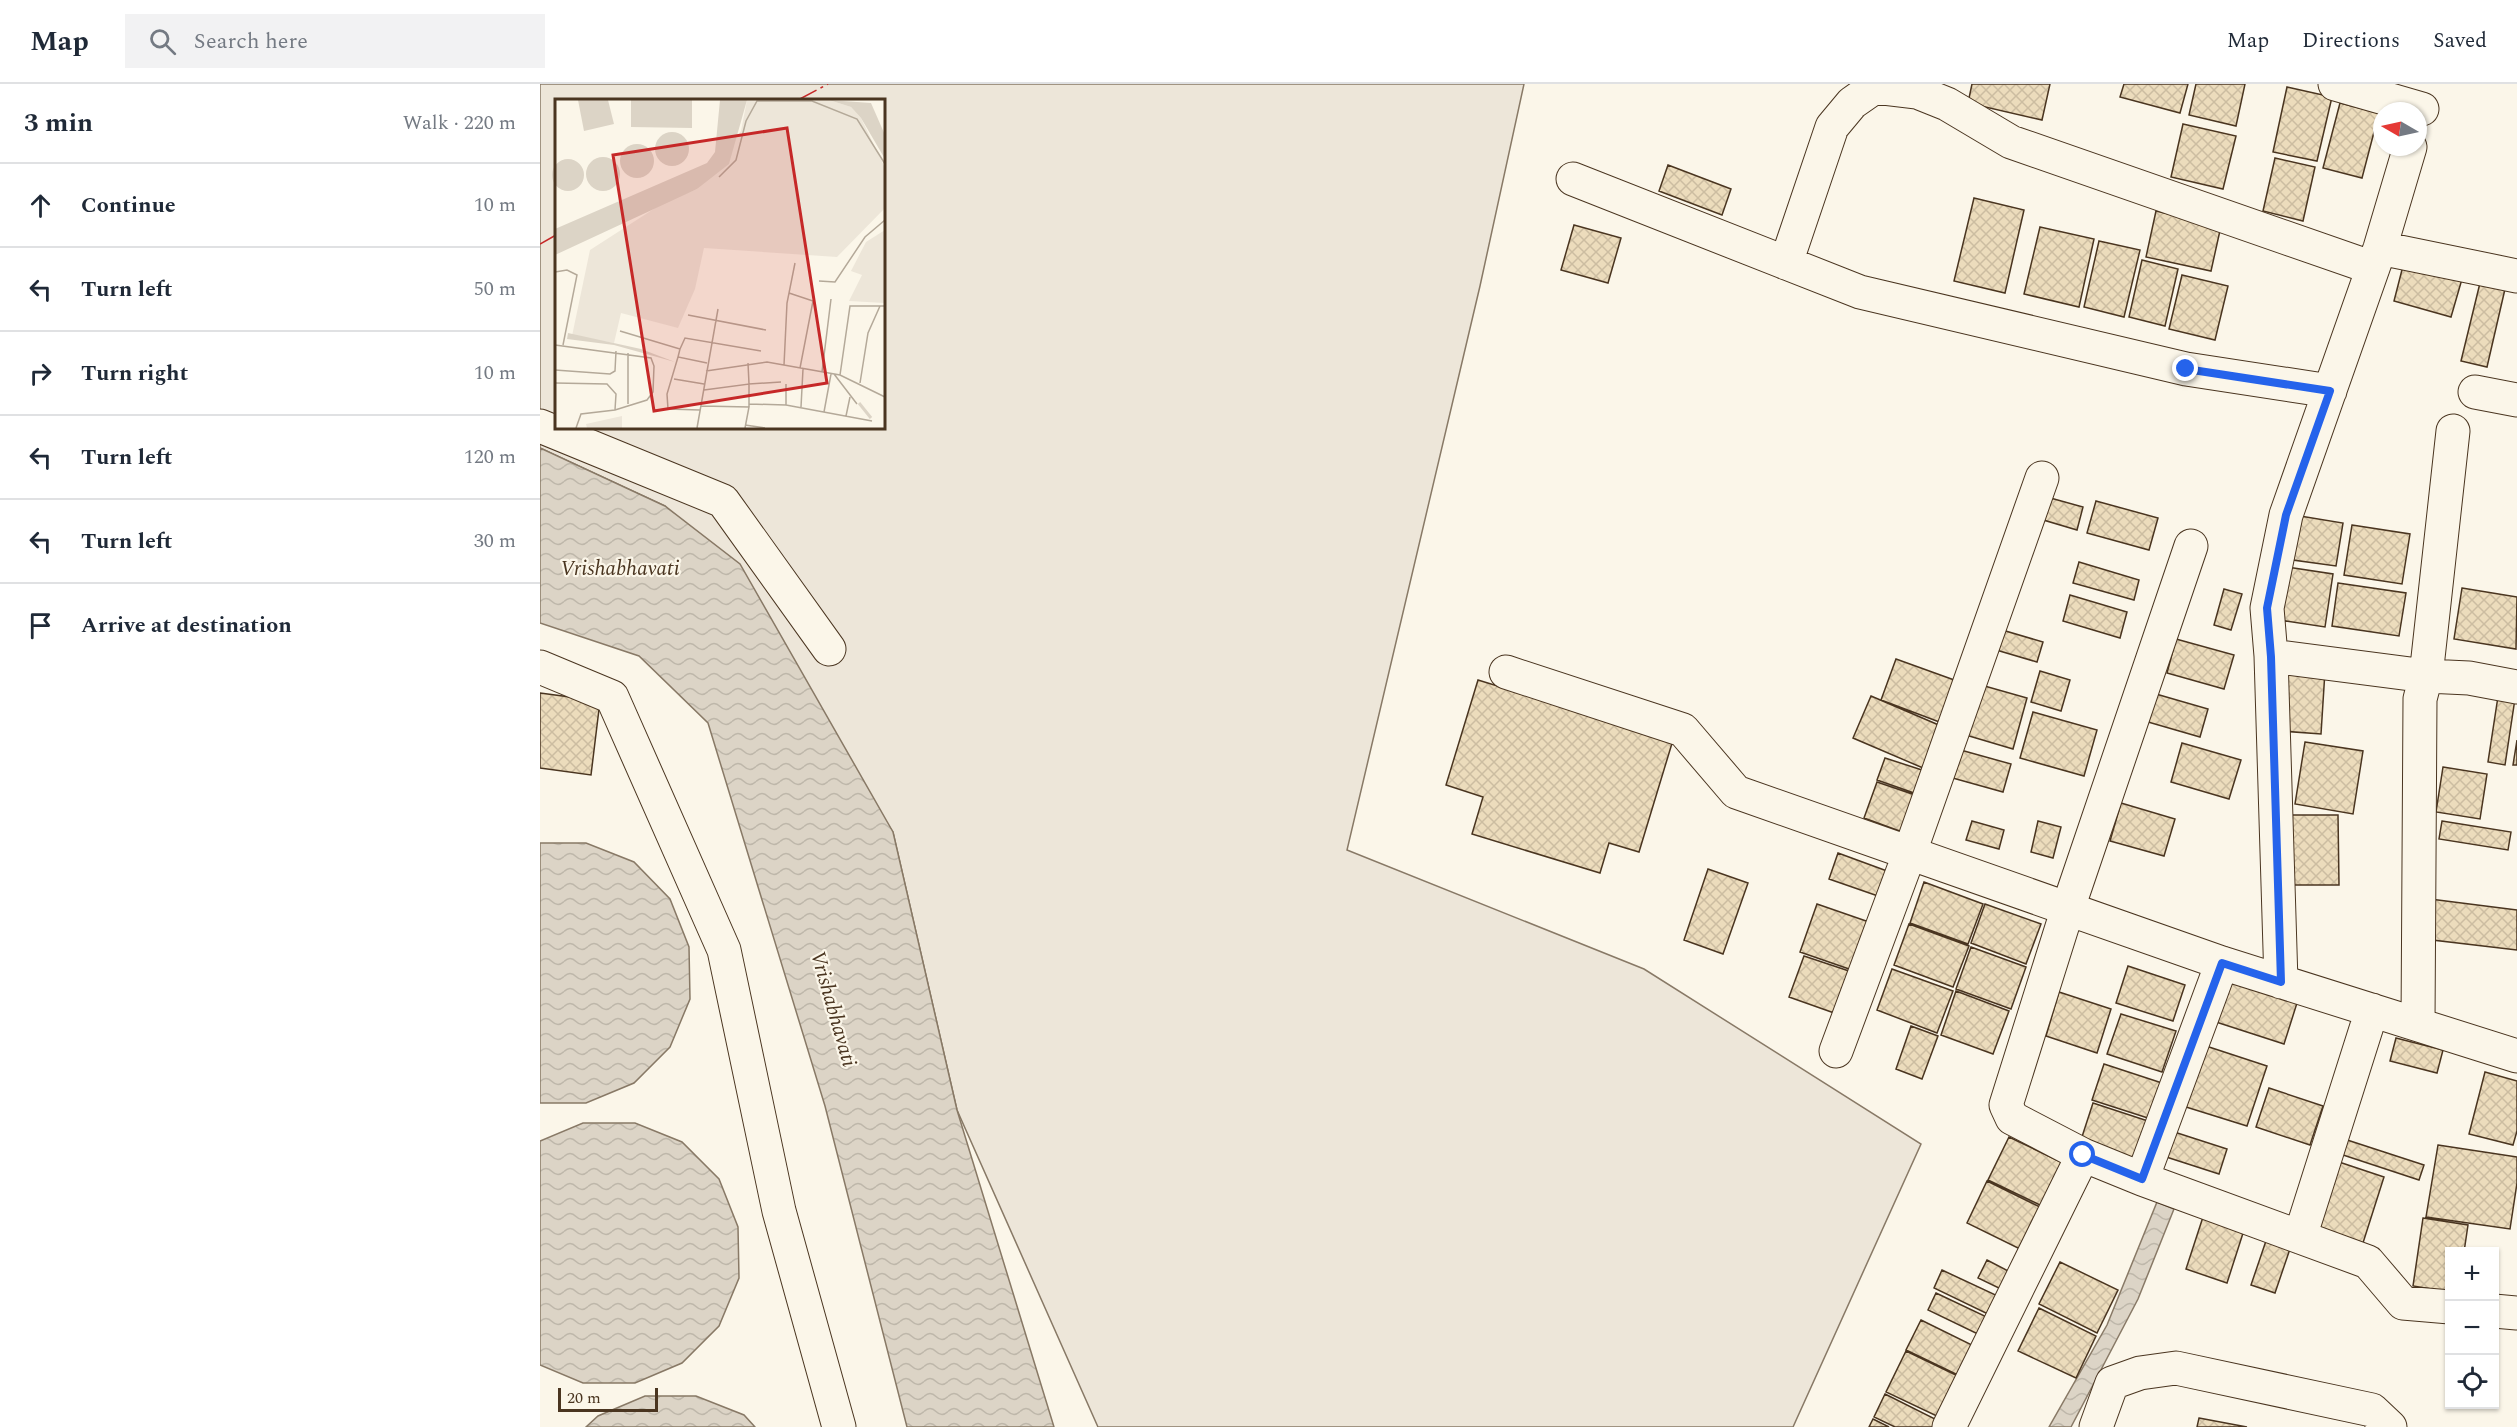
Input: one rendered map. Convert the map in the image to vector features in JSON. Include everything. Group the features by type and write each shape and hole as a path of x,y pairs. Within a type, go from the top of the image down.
{"street":[{"path":"2336,84 2411,102"},
{"path":"1786,263 1832,127 1852,103 1875,87 1917,92 1947,104 2011,142 2376,258 2517,276"},
{"path":"2281,982 2271,657 2267,608 2286,515 2376,258 2407,156"},
{"path":"1574,179 1860,292 2186,369 2330,391"},
{"path":"2475,392 2517,400"},
{"path":"540,426 723,501 829,649"},
{"path":"2418,1024 2420,699 2426,676 2453,431"},
{"path":"1836,1051 1910,852 2042,478"},
{"path":"2191,546 2068,908 2006,1105 2012,1118 2083,1155 2368,1262 2403,1303 2445,1307"},
{"path":"2271,657 2426,676 2469,678 2517,687"},
{"path":"540,667 612,696 724,950 779,1211 839,1427"},
{"path":"1506,672 1683,730 1736,792 1825,821 2222,963 2517,1056"},
{"path":"2142,1179 2222,963"},
{"path":"2300,1237 2372,1010"},
{"path":"1949,1427 2083,1155"},
{"path":"2499,1311 2517,1313"},
{"path":"2096,1427 2112,1383 2140,1373 2176,1368 2372,1410 2390,1427"}],"shaded area":[{"path":"540,84 1524,84 1480,286 1347,850 1644,969 1921,1144 1793,1427 1098,1427 957,1110 893,832 665,506 540,448"}],"water":[{"name":"Vrishabhavati","path":"540,448 665,506 740,564 893,832 957,1110 1054,1427 907,1427 825,1106 708,723 639,656 540,623"},
{"path":"540,843 586,843 634,862 670,899 689,947 690,999 670,1047 634,1083 586,1103 540,1103"},
{"path":"583,1123 635,1123 682,1142 719,1179 738,1227 739,1278 719,1326 682,1363 635,1383 583,1383 540,1365 540,1141"},
{"path":"2157,1202 2174,1209 2138,1299 2071,1427 2049,1427 2107,1325"},
{"path":"645,1396 696,1396 744,1415 755,1427 586,1427 598,1416"}],"building":[{"path":"1972,84 2050,84 2042,120 1968,103"},
{"path":"2124,84 2188,84 2180,113 2120,97"},
{"path":"2196,84 2245,84 2236,126 2189,115"},
{"path":"2287,87 2332,97 2317,161 2273,152"},
{"path":"2340,103 2373,111 2373,136 2362,178 2323,168"},
{"path":"2183,124 2236,136 2223,189 2171,177"},
{"path":"2275,158 2315,167 2303,221 2263,211"},
{"path":"1668,165 1731,189 1722,215 1659,191"},
{"path":"1974,198 2024,210 2005,293 1954,281"},
{"path":"2156,211 2221,226 2211,271 2146,257"},
{"path":"1574,225 1621,238 1608,283 1561,270"},
{"path":"2040,227 2094,239 2079,307 2024,294"},
{"path":"2099,241 2140,250 2124,317 2084,307"},
{"path":"2142,260 2178,269 2165,326 2129,317"},
{"path":"2404,262 2462,279 2451,317 2394,301"},
{"path":"2182,275 2228,286 2215,340 2169,329"},
{"path":"2480,283 2505,289 2487,367 2461,361"},
{"path":"2036,494 2083,507 2077,530 2030,516"},
{"path":"2096,501 2158,518 2149,550 2087,533"},
{"path":"2300,516 2343,523 2336,566 2293,560"},
{"path":"2352,525 2410,534 2402,584 2344,575"},
{"path":"2079,562 2139,580 2134,600 2073,583"},
{"path":"2287,567 2333,574 2325,627 2279,620"},
{"path":"2338,583 2406,593 2399,636 2332,626"},
{"path":"2462,588 2517,597 2516,649 2454,639"},
{"path":"2224,589 2242,594 2231,630 2214,625"},
{"path":"2070,595 2127,612 2120,638 2063,621"},
{"path":"1992,627 2043,642 2037,662 1986,647"},
{"path":"2176,639 2234,655 2224,689 2167,673"},
{"path":"1896,659 1957,681 1942,723 1881,700"},
{"path":"2285,668 2325,671 2321,734 2281,731"},
{"path":"2040,671 2070,680 2061,711 2031,702"},
{"path":"1478,680 1673,740 1639,852 1609,843 1600,873 1472,834 1483,797 1446,785"},
{"path":"1974,683 2027,698 2013,749 1959,733"},
{"path":"2499,690 2516,692 2505,765 2488,762"},
{"path":"540,693 600,701 591,775 540,768"},
{"path":"2156,694 2208,709 2200,737 2148,722"},
{"path":"1871,696 1941,726 1923,768 1853,738"},
{"path":"2033,712 2097,730 2084,776 2020,758"},
{"path":"2517,740 2517,765 2513,765"},
{"path":"2305,742 2363,751 2353,814 2295,804"},
{"path":"2182,743 2241,760 2229,799 2171,782"},
{"path":"1957,749 2011,764 2003,792 1949,777"},
{"path":"1885,758 1922,770 1914,793 1877,780"},
{"path":"2443,767 2487,774 2480,819 2436,812"},
{"path":"1877,782 1918,796 1905,833 1864,818"},
{"path":"2121,803 2175,819 2164,856 2110,841"},
{"path":"2286,815 2338,815 2339,885 2286,885"},
{"path":"1972,821 2004,830 1999,849 1966,840"},
{"path":"2038,821 2061,827 2053,858 2031,852"},
{"path":"2442,821 2511,832 2508,850 2439,839"},
{"path":"1838,853 1887,871 1878,896 1829,879"},
{"path":"1708,869 1748,883 1723,954 1684,940"},
{"path":"1924,882 1983,904 1968,944 1910,923"},
{"path":"2430,899 2517,910 2517,950 2424,939"},
{"path":"1817,904 1869,922 1852,970 1800,952"},
{"path":"1985,904 2041,924 2026,964 1971,943"},
{"path":"1909,924 1969,946 1953,987 1894,965"},
{"path":"1971,947 2026,967 2011,1009 1956,989"},
{"path":"1804,956 1852,972 1837,1014 1789,997"},
{"path":"2128,966 2185,985 2173,1021 2116,1003"},
{"path":"1892,969 1953,991 1937,1033 1877,1010"},
{"path":"2230,980 2297,1003 2284,1044 2216,1022"},
{"path":"1956,991 2009,1011 1993,1054 1941,1035"},
{"path":"2059,992 2111,1009 2097,1053 2046,1036"},
{"path":"2121,1014 2176,1031 2162,1072 2107,1054"},
{"path":"1911,1026 1938,1036 1922,1079 1896,1069"},
{"path":"2396,1038 2443,1050 2437,1073 2390,1061"},
{"path":"2206,1046 2267,1066 2247,1126 2186,1107"},
{"path":"2104,1064 2162,1083 2151,1119 2092,1100"},
{"path":"2485,1072 2517,1081 2517,1131 2513,1145 2469,1134"},
{"path":"2269,1088 2323,1106 2310,1145 2256,1127"},
{"path":"2093,1103 2151,1122 2136,1168 2078,1149"},
{"path":"2165,1129 2227,1149 2219,1174 2157,1154"},
{"path":"2009,1137 2063,1163 2042,1206 1988,1180"},
{"path":"2338,1137 2424,1165 2419,1180 2334,1152"},
{"path":"2438,1145 2517,1157 2517,1183 2510,1229 2426,1217"},
{"path":"2339,1162 2384,1177 2362,1246 2317,1231"},
{"path":"1987,1181 2042,1208 2022,1250 1967,1223"},
{"path":"2204,1214 2245,1227 2227,1283 2186,1269"},
{"path":"2423,1218 2468,1225 2465,1247 2445,1247 2445,1291 2413,1286"},
{"path":"2269,1232 2293,1240 2275,1293 2251,1285"},
{"path":"1987,1260 2012,1273 2003,1290 1978,1278"},
{"path":"2060,1262 2118,1290 2097,1333 2039,1304"},
{"path":"1942,1270 2000,1297 1992,1316 1934,1288"},
{"path":"1936,1293 1991,1319 1982,1336 1928,1310"},
{"path":"2039,1308 2096,1336 2076,1378 2018,1351"},
{"path":"1921,1320 1976,1347 1962,1377 1906,1350"},
{"path":"1906,1351 1960,1377 1941,1418 1886,1392"},
{"path":"1885,1394 1939,1421 1936,1427 1895,1427 1874,1417"},
{"path":"2199,1418 2247,1427 2197,1427"},
{"path":"1873,1419 1889,1427 1869,1427"}],"power":[{"path":"800,99 828,84"},
{"path":"540,244 555,236"}],"route":[{"path":"2083,1155 2142,1179 2222,963 2281,982 2271,657 2267,608 2286,515 2330,391 2186,369"}]}
